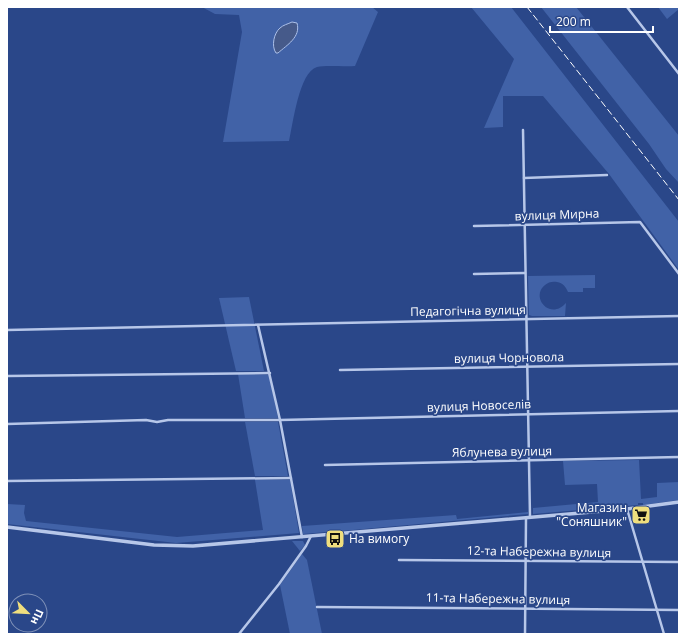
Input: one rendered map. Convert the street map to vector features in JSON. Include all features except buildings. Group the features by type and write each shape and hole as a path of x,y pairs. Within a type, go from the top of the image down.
{"street":[{"path":"627,7 679,74"},
{"path":"523,130 525,319 529,460 525,634"},
{"path":"524,178 607,175"},
{"name":"вулиця Мирна","path":"474,226 640,222 679,274"},
{"path":"474,274 525,274"},
{"name":"Педагогічна вулиця","path":"7,330 679,316"},
{"path":"258,325 280,420 302,537"},
{"name":"вулиця Чорновола","path":"340,370 679,364"},
{"path":"7,376 270,373"},
{"name":"вулиця Новоселів","path":"7,424 146,420 156,422 168,420 280,420 679,411"},
{"name":"Яблунева вулиця","path":"324,465 679,457"},
{"path":"7,481 291,478"},
{"path":"7,527 154,545 193,546 627,509 679,502"},
{"path":"627,509 664,634"},
{"path":"239,634 279,584 306,546 311,536"},
{"name":"12-та Набережна вулиця","path":"399,560 679,562"},
{"name":"11-та Набережна вулиця","path":"317,607 679,610"}],"shaded area":[{"path":"202,7 372,7 378,12 355,66 317,67 311,71 306,78 301,88 289,141 223,142 242,32 239,15 215,14","holes":["292,22 290,43 278,53 273,47 278,31"]},
{"path":"471,7 511,7 679,222 679,270 609,174 543,96 503,96 503,127 484,128 514,59"},
{"path":"541,7 576,7 679,136 679,183 666,169 649,144"},
{"path":"658,7 679,7 679,9 667,19"},
{"path":"292,22 297,23 298,28 295,37 278,53 276,53 273,43 276,33 281,27"},
{"path":"595,275 595,288 583,288 583,292 568,292 563,284 554,282 549,282 541,290 541,301 548,308 560,308 566,303 565,316 529,315 528,276"},
{"path":"249,297 264,371 236,371 219,298"},
{"path":"238,374 269,375 278,418 245,418"},
{"path":"245,422 278,422 288,476 255,476"},
{"path":"639,460 641,499 657,497 657,483 679,482 679,500 643,505 643,503 638,503 638,505 533,514 533,508 598,502 597,484 565,485 563,461"},
{"path":"255,480 290,480 299,533 176,543 7,524 7,504 25,505 24,513 26,521 177,537 263,530"},
{"path":"528,512 528,514 331,532 331,530 327,532 303,534 302,526 456,515 457,519"},
{"path":"292,541 303,541 305,545 300,551"},
{"path":"302,554 307,560 322,634 290,634 280,585"}],"railway":[{"path":"527,7 679,200"}],"place":[{"name":"Магазин \"Соняшник\"","path":"641,515"},
{"name":"На вимогу","path":"335,539"}]}
